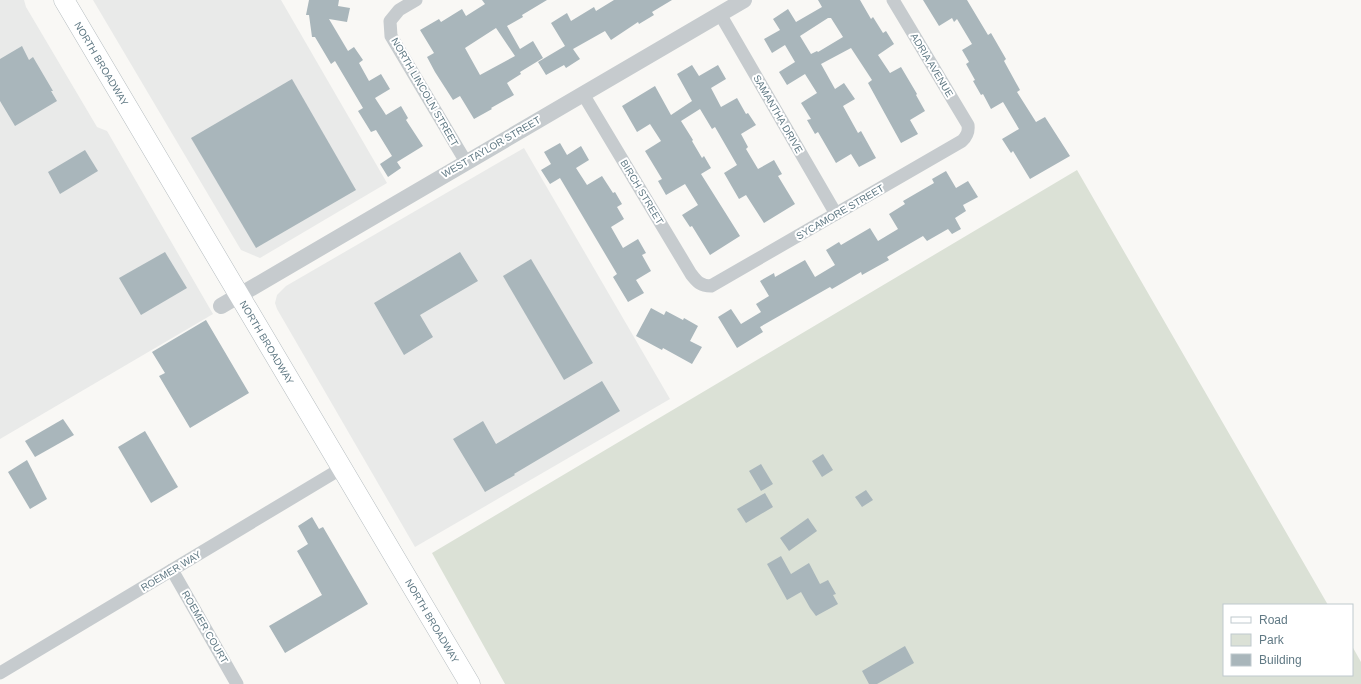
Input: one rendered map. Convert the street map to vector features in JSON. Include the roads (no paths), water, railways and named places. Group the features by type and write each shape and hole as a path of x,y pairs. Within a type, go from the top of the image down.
{"main road":[{"name":"NORTH BROADWAY","path":"64,0 466,674 470,684"}],"street":[{"name":"NORTH LINCOLN STREET","path":"416,0 399,10 390,21 391,36 466,162"},
{"name":"WEST TAYLOR STREET","path":"221,306 744,0"},
{"name":"ADRIA AVENUE","path":"893,0 969,130"},
{"name":"SAMANTHA DRIVE","path":"720,14 836,214"},
{"name":"BIRCH STREET","path":"583,94 691,274 699,284 705,286"},
{"name":"SYCAMORE STREET","path":"705,286 711,286 962,141 966,137 969,130"},
{"name":"ROEMER WAY","path":"0,673 342,468"},
{"name":"ROEMER COURT","path":"172,570 237,684"}]}
